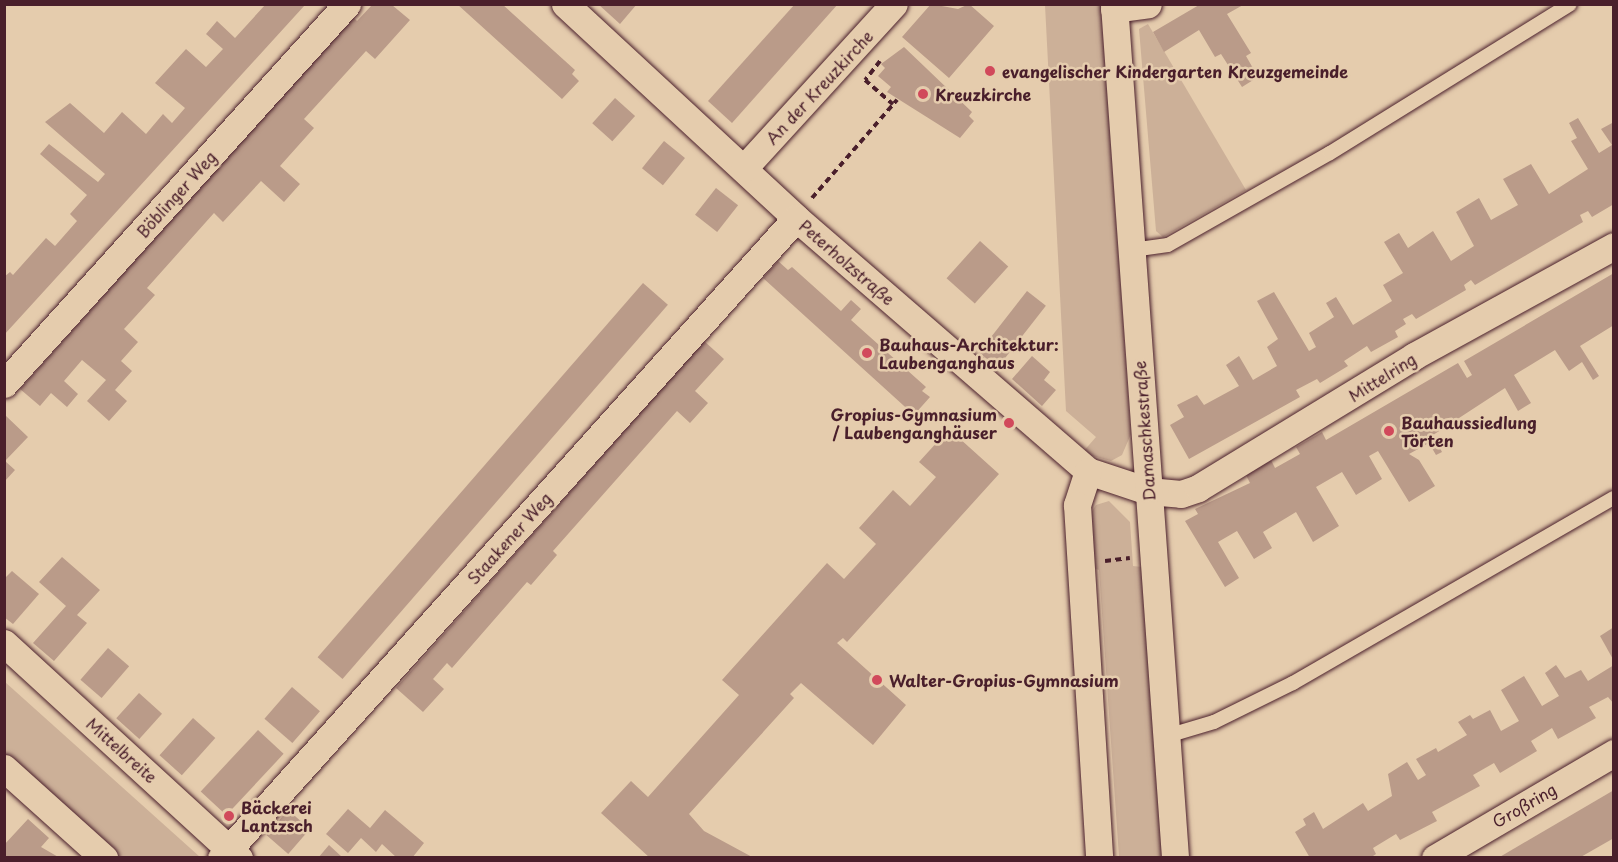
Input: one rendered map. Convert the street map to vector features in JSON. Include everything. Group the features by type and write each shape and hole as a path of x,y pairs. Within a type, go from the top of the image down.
{"street":[{"name":"Böblinger Weg","path":"4,384 347,4"},
{"name":"An der Kreuzkirche","path":"744,168 894,4"},
{"path":"1114,7 1148,4"},
{"name":"Peterholzstraße","path":"569,6 796,218 1088,471 1148,491"},
{"name":"Damaschkestraße","path":"1114,7 1175,858"},
{"name":"Staakener Weg","path":"230,855 796,218"},
{"name":"Mittelring","path":"1148,491 1180,494 1198,488 1414,356 1614,246"},
{"path":"1088,471 1077,505 1099,858"},
{"name":"Mittelbreite","path":"4,643 230,855"},
{"name":"Großring","path":"1436,858 1614,753"},
{"path":"4,768 104,858"}],"lane":[{"path":"1132,250 1168,245 1330,153 1570,4"},
{"path":"1167,736 1214,722 1293,683 1614,498"}],"path":[{"path":"867,34 886,51 865,80 893,104"},
{"path":"796,218 897,100"},
{"path":"1080,564 1152,555"}],"shaded area":[{"path":"1045,5 1101,5 1131,434 1122,455 1111,461 1082,453 1096,437 1066,411"},
{"path":"1148,24 1246,190 1163,237 1156,231 1139,29"},
{"path":"1109,501 1130,522 1133,566 1142,567 1163,857 1119,857 1099,570 1093,568 1089,516 1096,505"},
{"path":"5,682 200,857 115,857 5,758"}],"building":[{"path":"457,4 502,4 575,70 572,74 579,81 562,99"},
{"path":"598,4 637,4 620,24"},
{"path":"795,4 838,4 732,123 708,101"},
{"path":"931,4 958,9 969,4 994,26 949,78 902,37"},
{"path":"265,5 305,5 4,335 4,277 10,272 13,275 46,238 55,246 77,221 70,214 87,195 40,154 49,144 98,182 105,174 45,122 70,103 104,133 122,112 146,134 163,114 172,123 185,108 155,83 186,49 206,67 223,49 206,34 217,21 235,38"},
{"path":"372,5 392,5 410,20 375,59 366,51 304,119 314,128 280,166 300,184 284,202 261,181 223,222 214,213 147,288 155,295 124,329 138,342 121,361 132,371 115,390 127,401 109,421 87,401 106,380 82,360 64,381 78,394 67,407 51,393 40,406 20,389 353,17 357,21"},
{"path":"1199,5 1243,5 1227,14 1251,53 1246,56 1258,77 1242,87 1221,54 1215,57 1199,30 1164,52 1153,32"},
{"name":"Kreuzkirche","path":"904,47 972,112 969,116 974,121 960,138 887,92 891,87 878,76 885,68 881,64"},
{"path":"615,98 635,116 612,141 592,123"},
{"path":"1578,118 1599,153 1612,145 1601,129 1614,122 1614,204 1592,217 1588,211 1580,215 1583,222 1475,285 1471,280 1464,285 1466,290 1416,319 1412,314 1403,319 1406,324 1395,331 1398,337 1371,352 1367,346 1344,361 1348,366 1320,383 1317,379 1296,390 1300,397 1189,459 1170,425 1184,417 1177,405 1197,395 1204,405 1239,386 1226,365 1239,356 1253,380 1277,366 1267,347 1278,339 1257,301 1274,292 1309,351 1316,347 1309,333 1334,317 1326,303 1336,297 1353,325 1392,301 1383,285 1403,273 1384,242 1399,233 1408,248 1433,231 1451,261 1474,246 1456,212 1479,198 1491,220 1518,205 1503,179 1531,164 1549,194 1588,169 1571,141 1577,138 1569,123"},
{"path":"664,141 685,158 663,185 642,168"},
{"path":"716,188 738,205 717,232 695,215"},
{"path":"980,241 1008,266 975,304 947,278"},
{"name":"Bauhaus-Architektur: Laubenganghaus","path":"778,261 788,270 792,267 841,311 851,300 861,309 851,320 926,387 922,391 930,397 914,415 763,278"},
{"path":"1614,273 1614,325 1580,346 1599,376 1593,380 1582,362 1569,371 1555,350 1514,375 1531,403 1518,411 1505,388 1433,435 1442,452 1436,455 1429,443 1409,454 1419,460 1435,486 1409,502 1378,451 1369,456 1382,479 1356,495 1342,472 1316,487 1339,526 1313,542 1296,512 1263,532 1272,548 1254,559 1237,531 1218,542 1239,578 1225,587 1185,521 1198,514 1195,509 1250,483 1246,475 1271,460 1275,468 1300,454 1296,447 1322,432 1326,440 1458,363 1467,378 1472,375 1464,361"},
{"path":"643,283 668,305 343,679 318,657"},
{"path":"1027,291 1046,306 998,367 979,352"},
{"path":"704,341 724,359 695,391 708,403 690,423 677,411 553,551 557,555 531,585 527,582 452,668 447,663 433,679 444,689 423,712 396,688"},
{"path":"1032,356 1050,372 1044,380 1056,390 1042,406 1012,379"},
{"path":"5,415 28,437 5,461 15,470 4,482"},
{"path":"949,429 999,474 847,642 843,638 837,643 906,705 873,745 801,683 790,694 794,698 689,814 704,831 754,858 650,858 601,813 631,781 648,797 739,695 722,680 827,563 844,579 876,544 859,528 893,490 910,506 936,477 919,462"},
{"path":"62,557 100,590 77,615 87,623 54,661 33,643 66,606 39,582"},
{"path":"12,571 39,594 13,624 4,617 4,579"},
{"path":"1614,627 1614,661 1600,636"},
{"path":"108,648 129,666 102,698 80,680"},
{"path":"1556,665 1565,678 1581,670 1588,681 1614,665 1614,704 1608,697 1589,707 1596,718 1558,739 1552,728 1531,741 1537,751 1500,773 1494,763 1473,775 1480,786 1432,812 1437,821 1400,840 1396,834 1373,848 1376,854 1370,858 1310,858 1295,832 1306,825 1303,819 1314,812 1323,829 1363,803 1368,811 1392,796 1388,774 1407,762 1418,780 1426,775 1416,759 1436,748 1438,752 1467,735 1458,722 1470,715 1473,719 1490,710 1501,731 1519,721 1501,690 1524,676 1542,706 1559,696 1545,673"},
{"path":"292,687 320,711 292,743 264,719"},
{"path":"139,693 162,714 139,739 116,718"},
{"path":"193,718 215,738 182,775 160,755"},
{"path":"258,730 284,754 226,815 201,791"},
{"path":"1614,790 1614,838 1579,858 1498,858"},
{"path":"348,809 370,828 385,810 424,843 412,858 397,858 382,844 376,852 361,838 348,853 326,834"},
{"path":"288,810 310,829 288,854 266,835"},
{"path":"28,819 49,838 41,847 60,858 4,858 4,845"},
{"path":"329,845 343,858 318,858"}],"place":[{"name":"evangelischer Kindergarten Kreuzgemeinde","path":"990,71"},
{"name":"Kreuzkirche","path":"923,94"},
{"name":"Bauhaus-Architektur: Laubenganghaus","path":"867,353"},
{"name":"Gropius-Gymnasium / Laubenganghäuser","path":"1009,423"},
{"name":"Bauhaussiedlung Törten","path":"1389,431"},
{"name":"Walter-Gropius-Gymnasium","path":"877,680"},
{"name":"Bäckerei Lantzsch","path":"229,816"}]}
